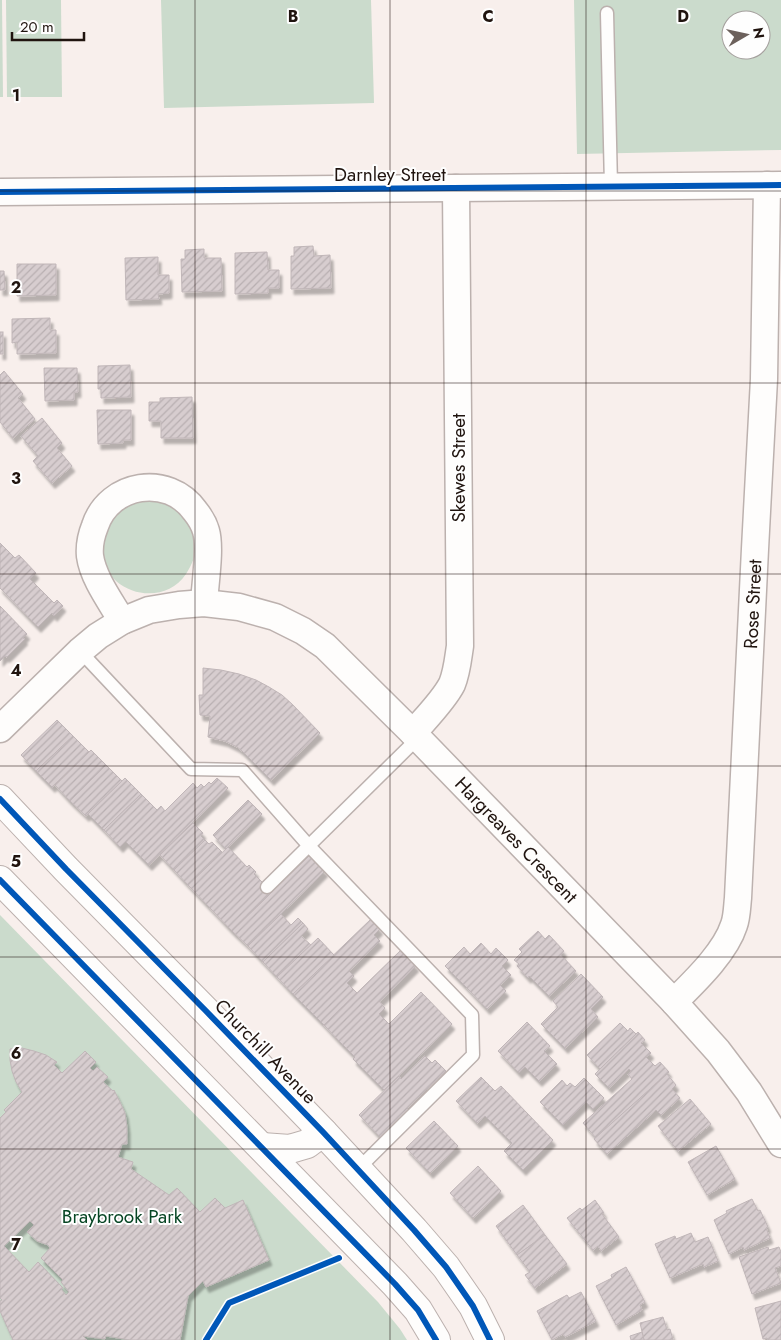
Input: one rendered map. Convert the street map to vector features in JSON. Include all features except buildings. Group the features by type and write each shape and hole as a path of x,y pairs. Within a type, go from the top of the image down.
{"main road":[{"name":"Churchill Avenue","path":"0,799 66,869 206,1010 414,1230 446,1267 473,1306 490,1340"},
{"path":"0,880 396,1284 418,1310 436,1340"},
{"path":"262,1147 290,1149 307,1144 323,1132"}],"street":[{"name":"Darnley Street","path":"0,192 774,185"},
{"name":"Rose Street","path":"674,1002 705,971 728,938 734,924 738,898 774,185"},
{"name":"Skewes Street","path":"416,736 452,684 460,646 456,188"},
{"path":"122,621 96,576 90,556 91,537 97,520 110,501 126,491 141,487 157,488 176,493 190,504 200,517 206,531 208,550 204,603"},
{"name":"Hargreaves Crescent","path":"0,728 98,636 122,621 149,610 204,603 238,607 275,617 303,631 325,646 416,736 674,1002 718,1051 749,1092 781,1144"}],"lane":[{"path":"607,13 611,186"},
{"path":"80,651 191,769 242,770 309,846 472,1015 474,1055 357,1170"},
{"path":"267,887 416,736"}],"green space":[{"path":"0,0 2,0 3,97 0,97"},
{"path":"6,0 61,0 62,97 7,97"},
{"path":"161,0 371,0 374,103 164,108"},
{"path":"574,0 781,0 781,150 577,154"},
{"path":"154,498 180,511 190,525 196,546 190,567 175,585 162,592 148,593 134,591 110,575 104,562 102,541 105,529 126,504"},
{"name":"Braybrook Park","path":"0,915 378,1302 407,1340 0,1340"}],"cycle path":[{"path":"0,192 781,185"},
{"path":"0,799 323,1132 414,1230 446,1267 473,1306 490,1340"},
{"path":"0,880 395,1284 418,1310 436,1340"},
{"path":"206,1340 229,1303 339,1258"}]}
